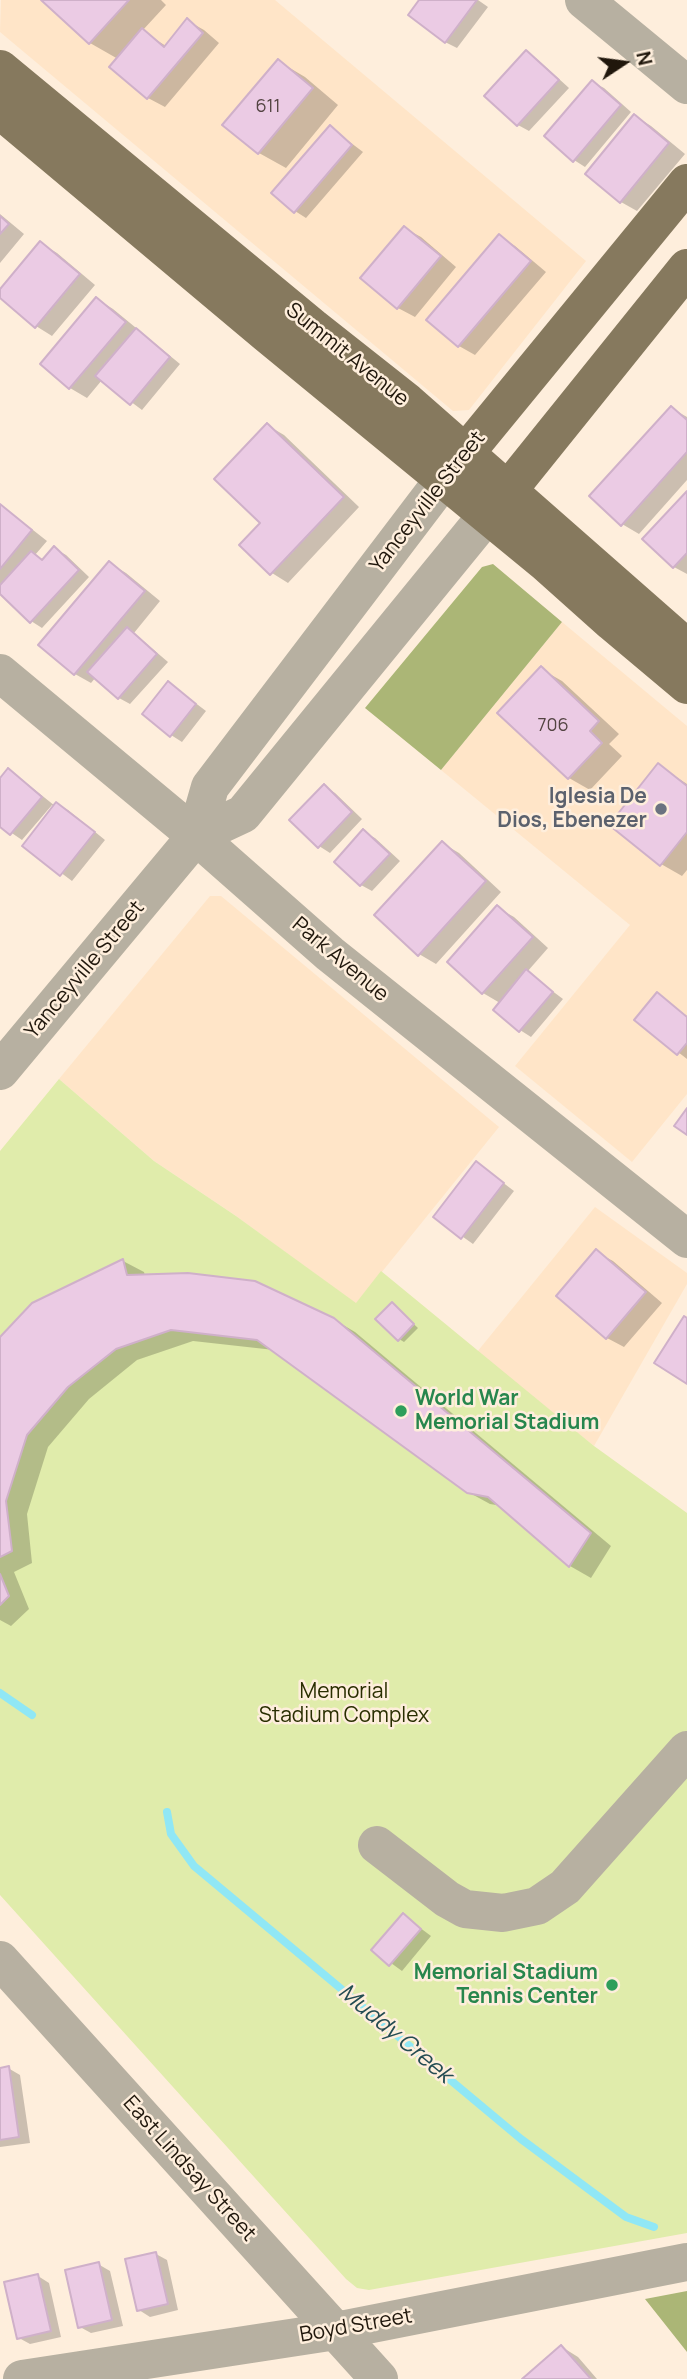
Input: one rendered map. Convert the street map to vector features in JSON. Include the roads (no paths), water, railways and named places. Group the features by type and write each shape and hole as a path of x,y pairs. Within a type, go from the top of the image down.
{"main road":[{"name":"Summit Avenue","path":"0,69 312,327 407,402 455,466"},
{"name":"Summit Avenue","path":"0,110 267,334 455,466 498,503 687,685"},
{"name":"Yanceyville Street","path":"455,466 687,183"},
{"name":"Yanceyville Street","path":"498,503 687,268"},
{"name":"Summit Avenue","path":"498,503 687,648"}],"street":[{"path":"584,0 687,85"},
{"name":"Yanceyville Street","path":"0,1071 196,836 209,787 455,466"},
{"name":"Yanceyville Street","path":"196,836 243,814 498,503"},
{"name":"Park Avenue","path":"0,673 196,836 330,954 687,1239"},
{"path":"377,1845 447,1899 465,1909 503,1913 537,1906 565,1887 687,1750"},
{"name":"East Lindsay Street","path":"7,1979 379,2379"},
{"name":"Boyd Street","path":"22,2379 336,2331 687,2262"}],"waterway":[{"name":"Muddy Creek","path":"0,1693 32,1715"},
{"name":"Muddy Creek","path":"167,1812 171,1834 194,1866 521,2139 626,2217 654,2227"}],"place":[{"name":"Iglesia De Dios, Ebenezer","path":"661,809"},
{"name":"World War Memorial Stadium","path":"401,1411"},
{"name":"Memorial Stadium Tennis Center","path":"612,1985"}],"park label":[{"name":"Memorial Stadium Complex","path":"344,1704"}]}
